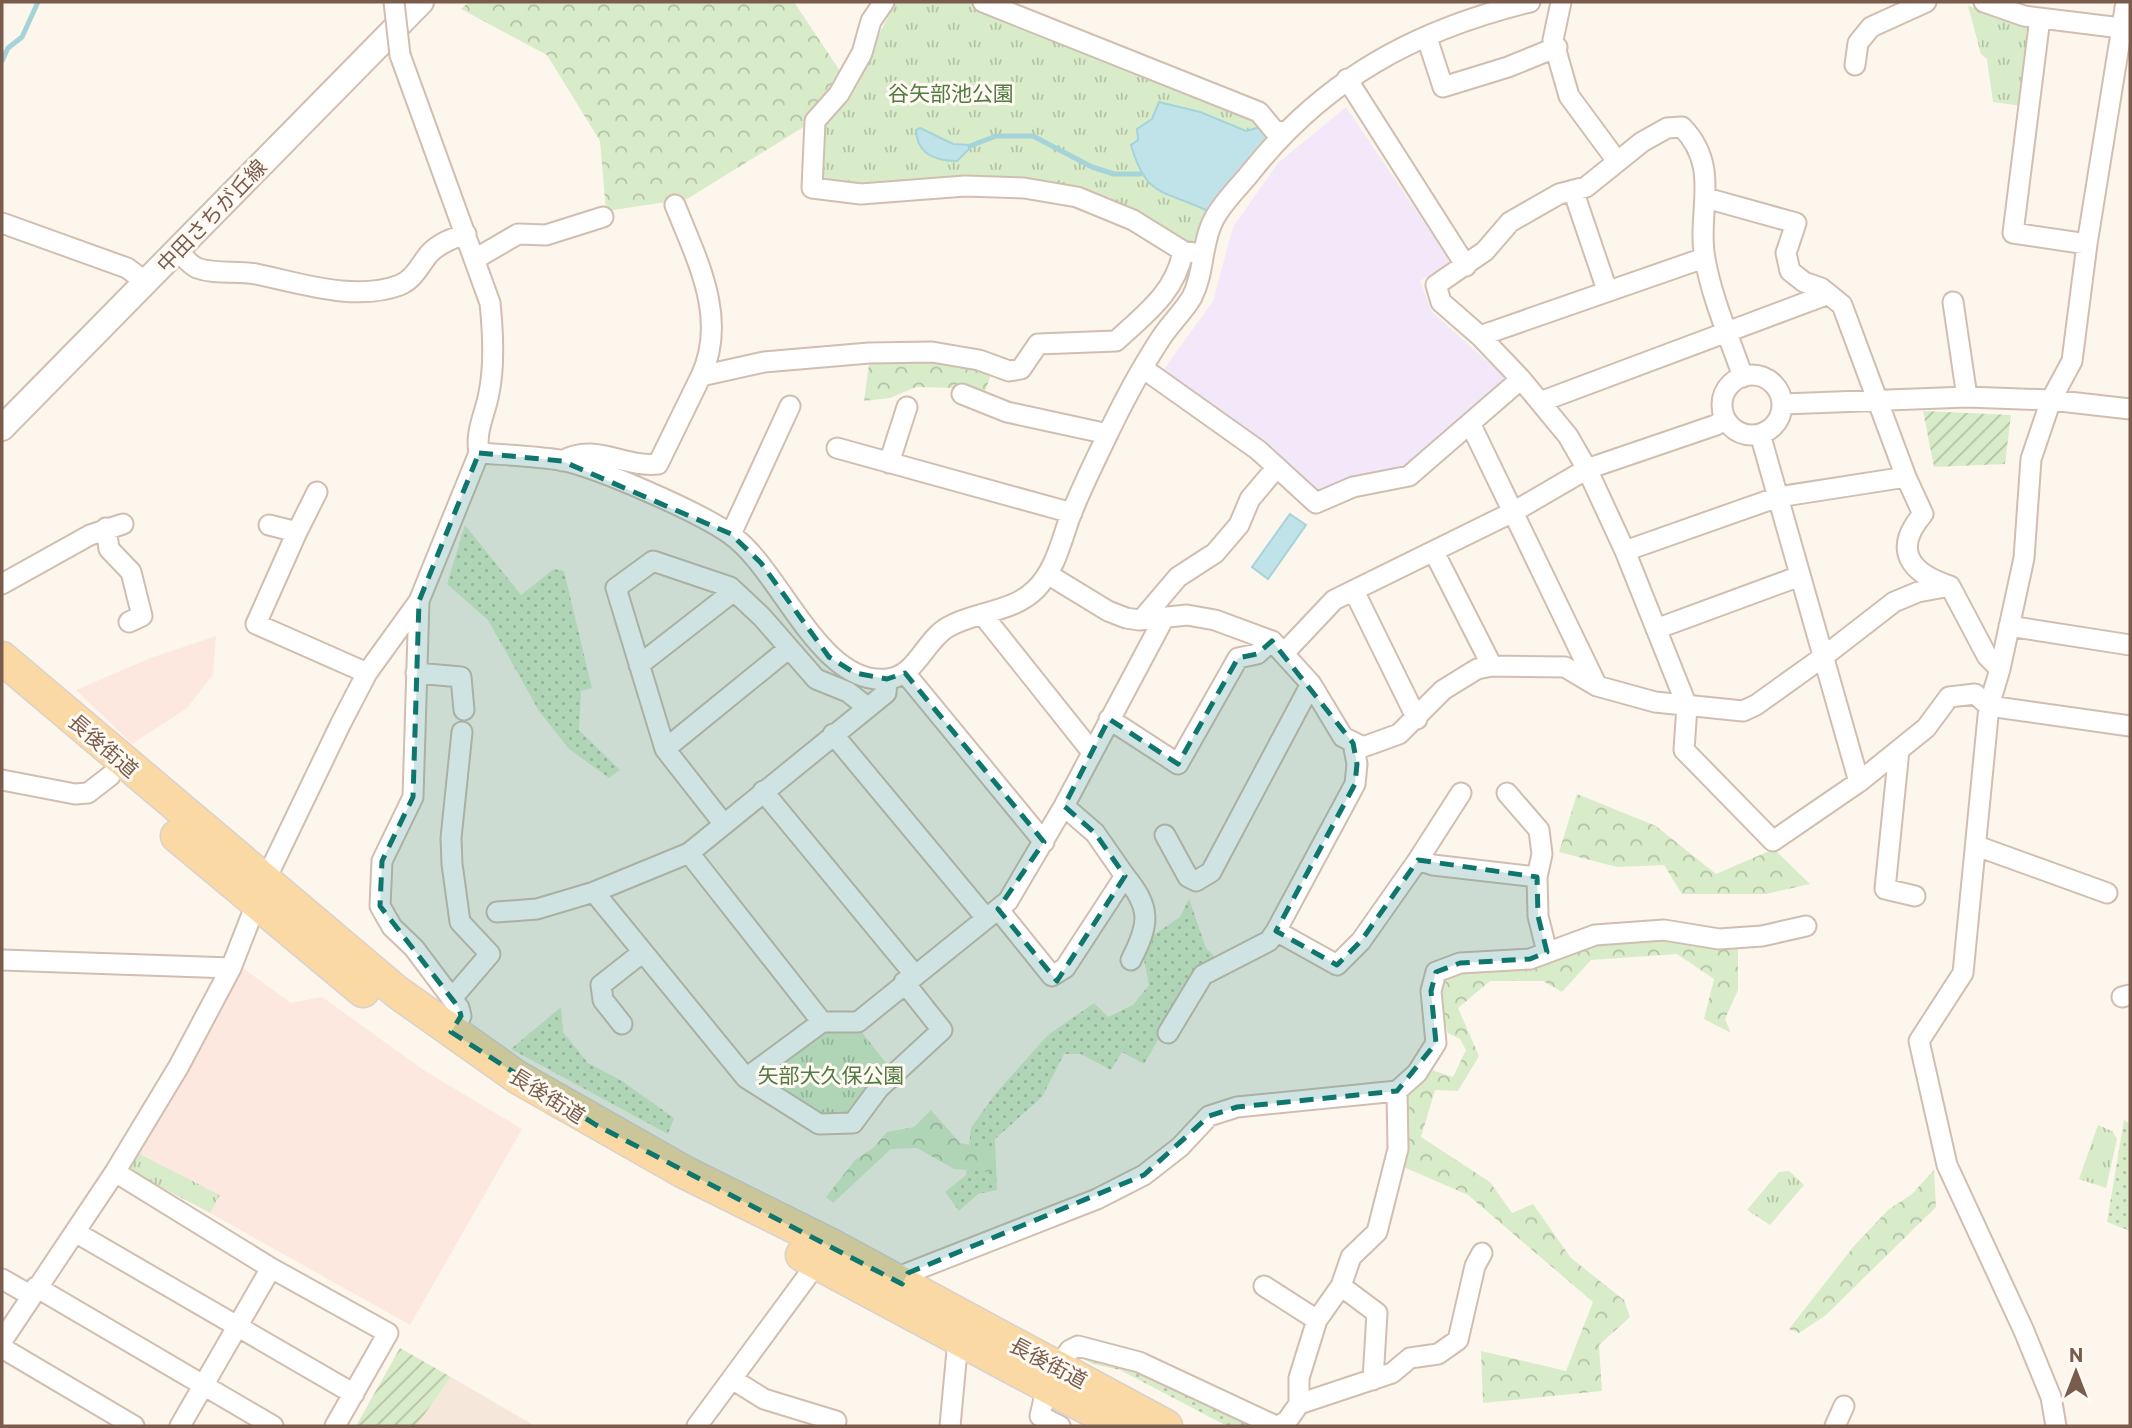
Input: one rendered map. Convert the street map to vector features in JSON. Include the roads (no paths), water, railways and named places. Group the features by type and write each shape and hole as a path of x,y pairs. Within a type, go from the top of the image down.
{"main road":[{"name":"長後街道","path":"2,658 398,1020 509,1097 614,1158 823,1254 902,1284 963,1330"},
{"name":"長後街道","path":"2,683 110,776 261,892 451,1032 596,1125 963,1330 1052,1376 1166,1426"},
{"name":"長後街道","path":"1052,1376 1121,1426"}],"street":[{"path":"2,1341 115,1172 179,1066 231,968 261,892 367,673 419,601 479,453 476,437 489,392 493,331 490,303 400,55 394,2"},
{"name":"中田さちが丘線","path":"2,428 421,2"},
{"path":"884,2 872,21 862,53 849,77 815,121 812,188 861,194 965,186 1024,188 1077,197 1133,220 1183,251 1203,254"},
{"path":"983,2 1259,112 1273,129 1283,133"},
{"path":"497,912 537,909 594,892 689,853 886,693 896,676 947,627 1013,606 1033,592 1049,575 1072,513 1108,434 1161,337 1184,311 1200,281 1203,254 1214,219 1283,133 1347,79 1383,57 1471,19 1530,2"},
{"path":"1561,2 1553,40 1569,96 1617,161"},
{"path":"1855,65 1858,43 1871,27 1926,2"},
{"path":"1984,2 2024,16 2113,27 2126,24"},
{"path":"2056,1426 2051,1397 2024,1331 1947,1166 1919,1041 1963,973 1989,706 2000,669 2024,558 2031,459 2051,400 2071,361 2087,244 2126,24 2126,2"},
{"path":"2040,18 2013,233 2087,244"},
{"path":"1427,38 1443,87 1508,67 1557,47"},
{"path":"1347,79 1466,266"},
{"path":"1743,377 1704,258 1707,187 1695,139 1682,127 1667,128 1617,161 1586,187 1559,194 1510,222 1485,251 1436,285 1441,302 1480,336 1521,379 1568,436 1587,469 1625,551 1687,706 1684,750 1773,841 1859,782 1926,728 1949,697 1975,694 1989,706 2130,726"},
{"path":"1573,190 1607,290"},
{"path":"1706,198 1796,223 1787,253 1790,271 1804,282 1821,288 1826,295 1842,305 1906,477 1923,514 1907,540 1908,555 1918,572 1928,579 1950,586 1987,656 2000,669"},
{"path":"562,461 576,453 593,452 646,465 658,464 701,376 710,355 711,301 676,205"},
{"path":"475,259 518,234 546,235 603,218"},
{"path":"2,223 127,268 146,282"},
{"path":"177,250 195,267 208,270 255,274 283,282 355,291 399,285 412,277 431,252 448,240 466,234"},
{"path":"701,376 764,362 869,353 932,352 979,360 1009,371 1021,369 1038,344 1116,341 1169,291 1180,270 1183,251"},
{"path":"1480,336 1704,258"},
{"path":"1540,402 1826,295"},
{"path":"1953,302 1967,397"},
{"path":"1144,369 1277,467 1316,503 1353,487 1409,476 1521,379"},
{"path":"1761,376 1770,380 1781,395 1783,404 1777,423 1760,434 1740,433 1725,419 1722,409 1727,389 1743,377 1761,376"},
{"path":"962,394 1007,412 1108,434"},
{"path":"1783,404 1967,397 2051,400 2130,409"},
{"path":"731,534 790,406"},
{"path":"889,463 907,407"},
{"path":"1109,719 1178,764 1238,658 1278,646 1334,600 1515,511 1587,469 1716,425 1725,419"},
{"path":"1470,423 1515,511 1597,687"},
{"path":"1760,434 1859,782"},
{"path":"838,448 1072,513"},
{"path":"479,453 562,461 610,477 731,534 761,563 829,657 855,673 896,676 1044,842"},
{"path":"1144,617 1178,577 1215,553 1239,525 1250,499 1277,467"},
{"path":"1625,551 1778,497 1906,477"},
{"path":"317,492 256,624 367,673"},
{"path":"269,525 297,532"},
{"path":"2,584 6,579 115,526 109,549 131,572 142,617 130,622"},
{"path":"1434,552 1492,666"},
{"path":"723,823 665,749 616,588 653,561 730,587 762,617 816,679 848,692 867,707"},
{"path":"1049,575 1108,611 1126,618 1187,615 1215,620 1278,646 1311,684 1343,737 1363,747 1399,734 1417,719 1443,690 1477,669 1492,666 1565,667 1597,687 1655,702 1743,711 1756,705 1823,657 1894,602 1918,592 1950,586"},
{"path":"1656,629 1800,576"},
{"path":"639,665 734,591"},
{"path":"1354,591 1417,719"},
{"path":"419,601 413,797 383,861 380,906 392,927 414,948 453,997 461,1016 451,1032"},
{"path":"982,614 1092,752"},
{"path":"746,1079 822,1022 858,1022 909,978 1008,901 1064,806 1164,618"},
{"path":"2009,626 2130,645"},
{"path":"665,749 788,649"},
{"path":"416,673 461,677 464,710"},
{"path":"1165,835 1188,877 1196,881 1211,872 1311,684"},
{"path":"453,997 490,954 460,922 452,864 451,838 462,732"},
{"path":"833,734 992,914 1052,975 1065,968 1125,876"},
{"path":"1168,1033 1203,975 1269,941 1276,931 1355,783 1357,764 1353,743"},
{"path":"1899,750 1885,889 1915,895"},
{"path":"2,780 75,794 88,793 110,776"},
{"path":"594,892 746,1079 819,1124 853,1123 879,1088 942,1030 909,978 763,791"},
{"path":"1276,931 1337,965 1361,941 1461,793"},
{"path":"1507,793 1539,830 1542,854 1537,877 1538,916 1547,952"},
{"path":"1064,806 1095,833 1141,895 1146,908 1142,938 1131,960"},
{"path":"1977,846 2107,893"},
{"path":"689,853 822,1022"},
{"path":"1418,860 1433,865 1537,877"},
{"path":"902,1284 908,1273 1097,1199 1144,1175 1180,1147 1209,1116 1237,1107 1397,1091 1418,1073 1436,1044 1431,991 1436,972 1460,963 1530,959 1595,935 1641,929 1719,939 1762,936 1805,926"},
{"path":"622,1024 603,1000 601,985 643,952"},
{"path":"2,960 231,968"},
{"path":"1299,1404 1298,1378 1317,1320 1341,1286 1351,1257 1377,1232 1398,1149 1397,1091"},
{"path":"115,1172 271,1268 388,1333 335,1426"},
{"path":"75,1232 354,1394"},
{"path":"1060,1426 1040,1416 1052,1376 1070,1350 1078,1346 1139,1362 1277,1426 1287,1421 1299,1404 1392,1373 1410,1358 1438,1354 1458,1340 1475,1266 1482,1253"},
{"path":"697,1426 823,1254"},
{"path":"180,1426 271,1268"},
{"path":"2,1279 33,1291 273,1426"},
{"path":"1264,1286 1317,1320"},
{"path":"1341,1286 1377,1313 1373,1380"},
{"path":"950,1426 963,1330"},
{"path":"2,1348 134,1426"},
{"path":"732,1379 764,1399 836,1421"},
{"path":"1835,1426 1844,1406"}],"water":[{"path":"1159,102 1200,112 1246,131 1264,126 1270,135 1210,212 1159,190 1151,184 1137,163 1131,145 1138,140 1137,129 1152,119"},
{"path":"920,128 953,144 969,145 970,148 957,161 936,158 924,151 920,145 916,130"},
{"path":"1290,514 1306,525 1268,579 1252,567"}],"waterway":[{"path":"2,61 8,48 22,37 38,2"},
{"path":"970,146 996,136 1033,136 1092,167 1114,174 1140,174"}],"park label":[{"name":"谷矢部池公園","path":"951,92"},
{"name":"矢部大久保公園","path":"831,1074"}]}
